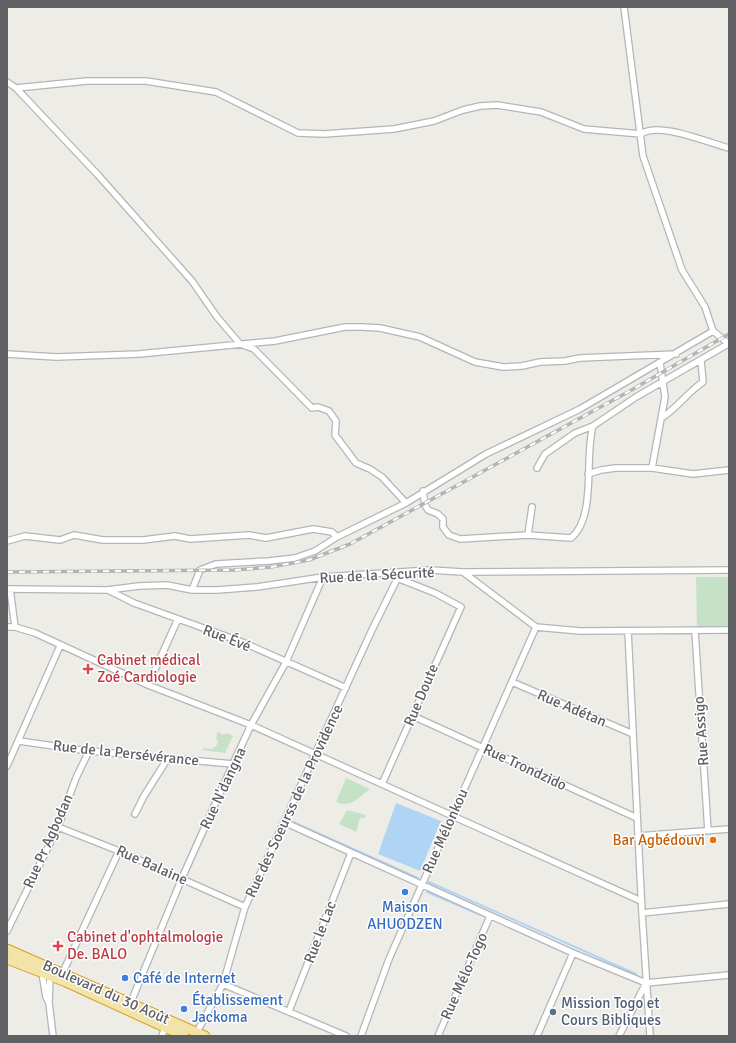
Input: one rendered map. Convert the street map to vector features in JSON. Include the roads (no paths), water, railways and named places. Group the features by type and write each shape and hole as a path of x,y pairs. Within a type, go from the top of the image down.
{"highway":[{"name":"Boulevard du 30 Août","path":"7,949 163,1032 184,1036"},
{"name":"Boulevard du 30 Août","path":"7,959 47,971 63,972 201,1034"}],"street":[{"path":"537,468 545,454 557,444 575,433 593,426 636,397 701,361 728,344 713,331 705,307 682,270 643,156 624,7"},
{"path":"16,88 87,81 146,81 209,90 216,92 298,133 324,134 394,129 434,122 463,110 480,106 497,105 541,112 584,129 641,134 649,130 661,130 729,148"},
{"path":"7,82 16,88 98,176 192,281 217,318 240,344 254,349 312,408 318,407 329,412 336,421 335,435 356,463 370,469 382,477 406,503"},
{"path":"7,354 56,357 139,354 275,341 345,327 362,327 380,328 420,337 475,362 503,367 522,366 540,362 565,361 580,358 676,354"},
{"path":"192,590 200,570 210,565 295,558 315,551 337,537 406,503 423,491 486,454 580,409 713,331"},
{"path":"663,416 671,411 692,390 703,382 701,361"},
{"path":"652,468 663,416 665,397 660,363"},
{"path":"423,491 425,505 428,510 438,514 442,519 443,527 449,535 460,539 528,535 571,538 576,534 588,498 588,474 593,426"},
{"path":"588,474 616,468 652,468 693,474 729,470"},
{"path":"528,535 532,506"},
{"path":"7,540 25,536 60,540 74,535 103,540 143,540 175,536 190,539 249,535 266,538 314,529 332,532 337,537"},
{"name":"Rue de la Sécurité","path":"9,589 107,590 139,586 167,585 192,590 256,587 323,577 398,576 430,570 463,572 729,570"},
{"path":"463,572 536,627 580,631 729,630"},
{"name":"Rue Doute","path":"382,784 461,606 398,576"},
{"name":"Rue des Soeurss de la Providence","path":"201,1034 223,984 245,907 398,576"},
{"name":"Rue N'dangna","path":"131,1002 182,878 233,764 251,725 286,662 323,577"},
{"path":"9,589 15,627"},
{"name":"Rue Évé","path":"107,590 134,603 242,642 346,688"},
{"path":"148,685 178,619"},
{"path":"7,627 15,627 35,633 60,646 148,685 251,725 641,901"},
{"name":"Rue Mélonkou","path":"360,1036 389,959 536,627"},
{"path":"628,631 641,901 650,1036"},
{"name":"Rue Assigo","path":"695,631 708,831"},
{"path":"7,766 60,646"},
{"name":"Rue Adétan","path":"512,682 633,734"},
{"name":"Rue Trondzido","path":"413,716 637,818"},
{"name":"Rue de la Persévérance","path":"19,741 89,751 233,764"},
{"name":"Rue Pr Agbodan","path":"7,931 58,827 76,778 89,751"},
{"path":"135,814 144,796 168,758"},
{"path":"284,822 573,953 646,982 729,974"},
{"name":"Rue Balaine","path":"58,827 119,851 245,907"},
{"path":"638,836 729,829"},
{"path":"63,972 119,851"},
{"name":"Rue le Lac","path":"288,1011 351,853"},
{"path":"642,913 729,904"},
{"name":"Rue Mélo-Togo","path":"438,1036 490,916"},
{"path":"537,1036 573,953"},
{"path":"47,971 46,997 50,1003 53,1036"},
{"path":"619,1036 646,982"},
{"path":"223,984 346,1036"}],"water":[{"path":"396,803 441,821 420,871 378,854"}],"waterway":[{"path":"293,822 418,878"},
{"path":"429,882 636,974"},
{"path":"427,892 483,916"}],"railway":[{"path":"7,572 234,570 271,567 309,560 350,544 628,392 729,334"}],"place":[{"name":"Cabinet médical Zoé Cardiologie","path":"88,669"},
{"name":"Bar Agbédouvi","path":"713,840"},
{"name":"Maison AHUODZEN","path":"405,892"},
{"name":"Cabinet d'ophtalmologie De. BALO","path":"58,946"},
{"name":"Café de Internet","path":"125,978"},
{"name":"Établissement Jackoma","path":"184,1009"},
{"name":"Mission Togo et Cours Bibliques","path":"553,1012"}]}
